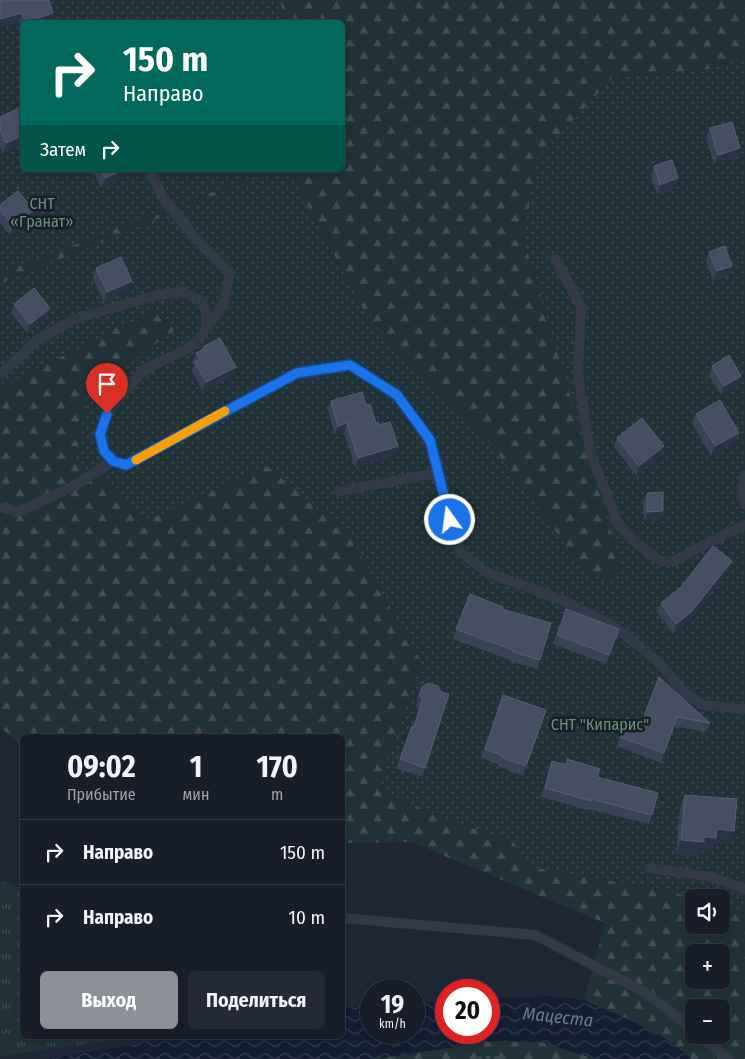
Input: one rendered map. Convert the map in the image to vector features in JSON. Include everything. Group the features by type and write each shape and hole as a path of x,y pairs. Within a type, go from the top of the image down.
{"lane":[{"path":"150,172 164,199 198,241 230,272 224,304 196,342 178,354 144,370 121,395 107,414 100,434 104,451 113,461 126,465 297,373 350,365 397,395 430,440 450,520 460,551 484,571 562,600 614,626 659,663 684,693 703,705 745,710"},
{"path":"555,259 582,306 578,374 590,452 620,525 638,545 661,561 675,561 695,549 745,525"},
{"path":"0,373 37,340 77,318 158,295 184,292 202,301 207,314 205,331"},
{"path":"0,507 17,512 70,488 113,461"},
{"path":"339,491 438,473"},
{"path":"745,475 742,488 745,504"},
{"path":"649,868 712,877 745,889"},
{"path":"345,918 536,935 643,990 685,1023"},
{"path":"711,1044 728,1059"}],"path":[{"path":"470,1059 488,1057 506,1059"}],"green space":[{"name":"СНТ «Гранат»","path":"0,0 281,0 282,20 20,20 20,172 265,172 0,273"},
{"path":"281,0 745,0 745,56 711,69 612,78 525,240 621,566 607,580 584,569 486,439 367,317 290,172 345,172 345,20 282,20"},
{"name":"СНТ \"Кипарис\"","path":"745,56 745,910 730,908 730,889 685,889 685,896 665,890 531,867 513,841 455,823 378,789 421,660 348,534 267,466 149,519 75,460 88,394 176,329 151,310 0,389 0,284 270,172 290,172 367,317 486,439 584,569 607,580 621,566 524,240 535,161 612,78 711,69"},
{"path":"265,172 270,172 0,284 0,273"},
{"path":"150,310 176,329 88,394 149,519 267,466 348,534 421,660 378,789 455,823 513,841 531,867 665,890 685,896 685,934 730,934 730,908 745,910 745,1059 691,1059 680,1049 654,1032 584,1000 605,923 411,842 345,843 345,734 20,734 20,744 0,727 0,389"},
{"path":"0,881 20,887 20,1039 122,1039 0,1056"},
{"path":"500,1041 541,1042 595,1059 376,1059 474,1044 500,1044"}],"water":[{"name":"Мацеста","path":"546,996 584,1000 656,1033 691,1059 595,1059 541,1042 500,1041 500,998"},
{"path":"425,1002 435,1002 435,1044 474,1044 376,1059 48,1059 164,1039 345,1039 345,1008 360,1006 360,1044 425,1044"}],"building":[{"path":"0,0 49,0 53,13 33,20 25,20 22,13 0,19"},
{"path":"20,108 20,137 6,143 0,130 0,117"},
{"path":"732,122 740,148 718,155 710,128"},
{"path":"672,160 678,178 660,185 654,166"},
{"path":"102,172 118,172 105,178"},
{"path":"18,191 34,210 13,226 0,210 0,205"},
{"path":"725,246 732,266 717,271 709,252"},
{"path":"121,257 132,281 107,292 96,268"},
{"path":"34,288 50,308 30,324 14,304"},
{"path":"220,338 236,367 206,382 195,362 200,359 196,353"},
{"path":"729,355 741,376 724,386 712,366"},
{"path":"362,392 366,405 370,404 376,423 378,422 379,425 390,422 398,446 358,458 347,423 338,426 331,401"},
{"path":"720,400 739,433 715,446 696,414"},
{"path":"642,418 664,446 639,466 617,438"},
{"path":"663,492 663,511 647,512 647,493"},
{"path":"713,546 732,561 691,612 676,624 661,603 681,587"},
{"path":"470,594 503,607 502,609 551,623 540,660 513,652 513,650 456,629"},
{"path":"566,609 619,629 609,655 557,635"},
{"path":"659,677 710,723 677,717 664,753 620,737 627,718 641,724"},
{"path":"428,683 438,686 441,692 449,694 425,768 400,759 412,726 414,727 423,698 419,696 422,687"},
{"path":"503,695 546,710 526,766 485,749"},
{"path":"567,759 600,769 597,777 658,793 652,815 545,788 552,761 566,765"},
{"path":"685,795 737,799 734,831 717,829 716,838 704,837 704,842 681,840"}],"slow traffic":[{"path":"136,460 225,411"}],"route":[{"path":"107,414 100,434 104,451 113,461 126,465 297,373 350,365 397,395 430,440 450,520"}]}
